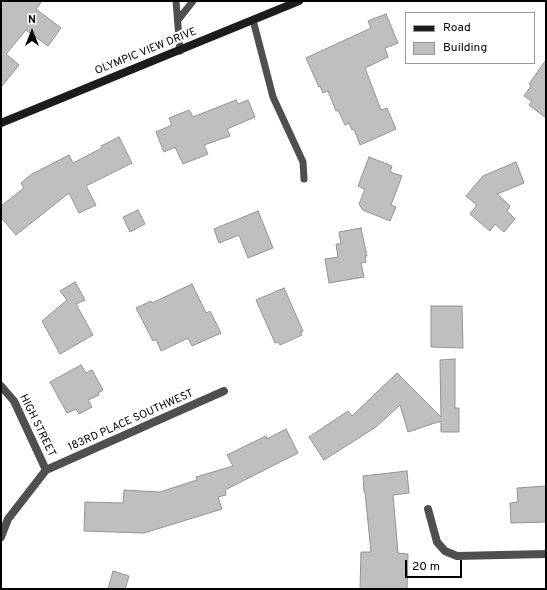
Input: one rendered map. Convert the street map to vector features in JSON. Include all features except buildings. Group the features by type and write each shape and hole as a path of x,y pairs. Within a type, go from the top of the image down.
{"main road":[{"name":"OLYMPIC VIEW DRIVE","path":"1,124 299,1"}],"street":[{"name":"HIGH STREET","path":"1,386 14,401 46,470 8,520 1,537"},
{"name":"183RD PLACE SOUTHWEST","path":"46,470 224,391"},
{"path":"428,509 437,542 445,551 458,556 546,554"}],"lane":[{"path":"176,1 180,51"},
{"path":"178,20 193,1"},
{"path":"253,20 273,97 303,162 304,179"}]}
